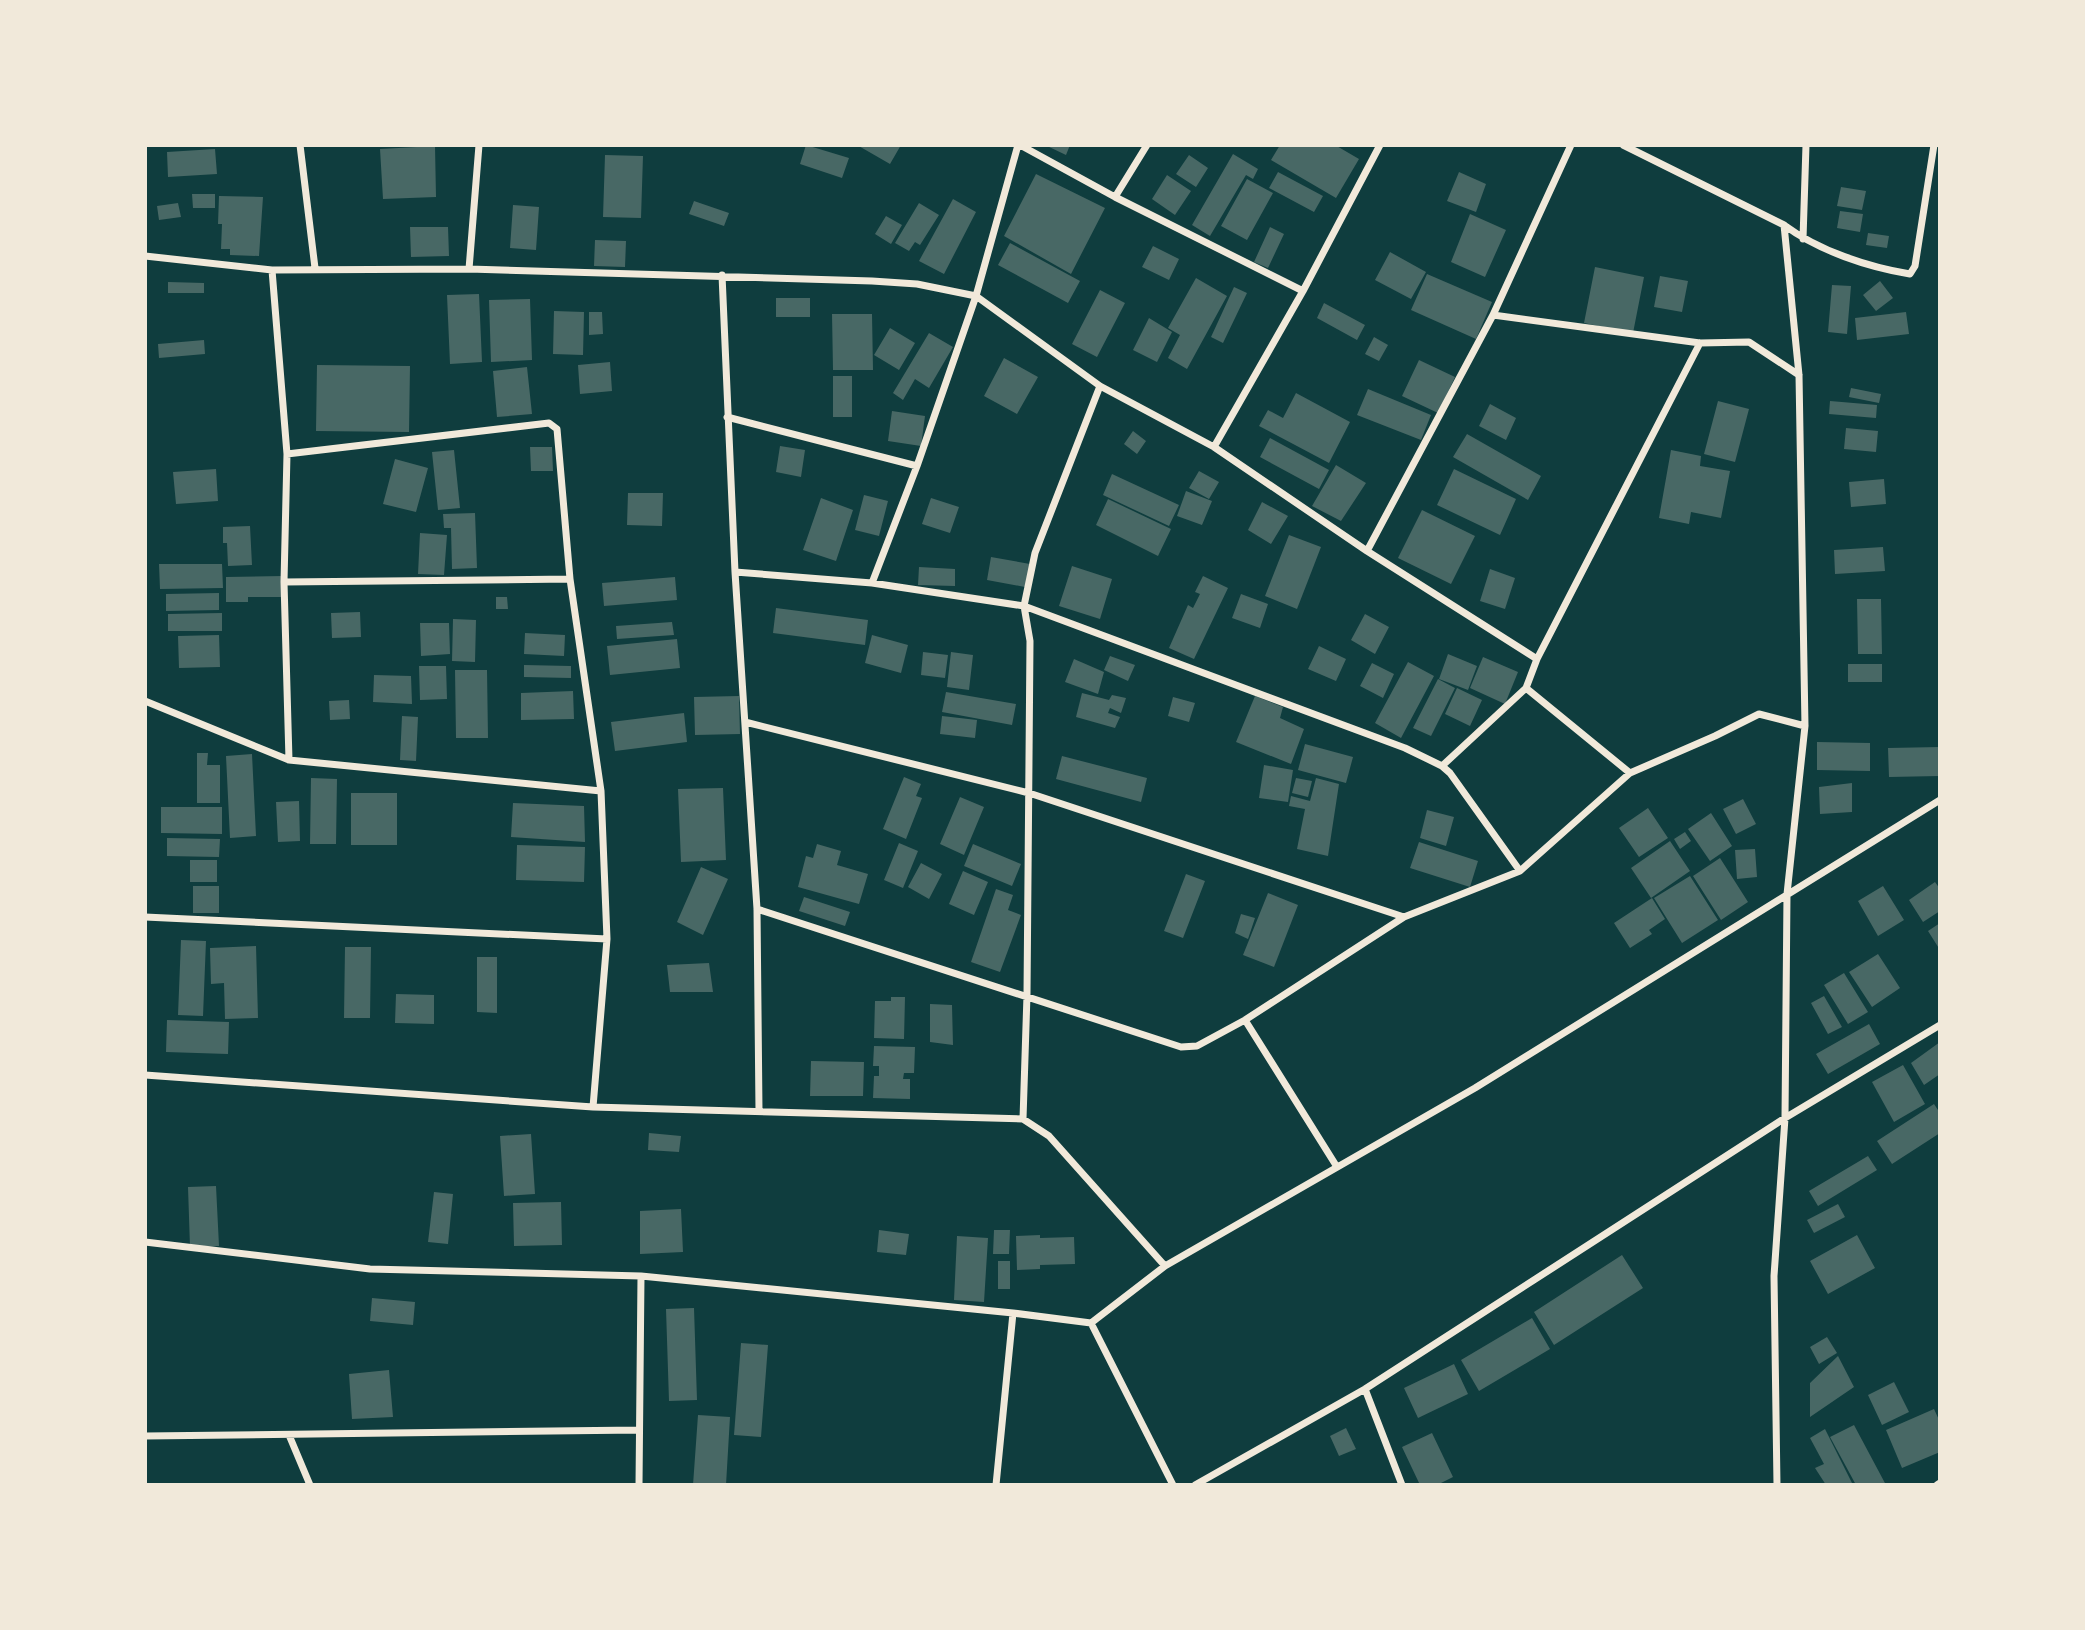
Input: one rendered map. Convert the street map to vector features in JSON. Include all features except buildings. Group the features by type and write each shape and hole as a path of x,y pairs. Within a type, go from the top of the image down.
{"street":[{"path":"300,145 316,268"},
{"path":"469,269 479,145"},
{"path":"872,583 917,466 976,296 1019,145 1115,197 1303,291"},
{"path":"1115,197 1147,145"},
{"path":"1214,447 1303,291 1380,145"},
{"path":"1367,551 1493,315 1571,145"},
{"path":"1623,145 1784,225 1803,239 1884,270 1910,274 1915,266 1934,145"},
{"path":"1803,239 1806,145"},
{"path":"1777,1485 1774,1276 1785,1118 1787,894 1805,726 1799,375 1784,225"},
{"path":"145,256 272,270 469,269 722,275 917,284 976,296 1100,386 1214,447 1367,551 1536,659"},
{"path":"272,270 286,454 284,582 289,760"},
{"path":"722,275 727,416 757,909 760,1111"},
{"path":"1493,315 1700,342 1749,342 1799,375"},
{"path":"1442,766 1526,688 1536,659 1700,342"},
{"path":"1023,1119 1027,995 1030,641 1024,606 1035,553 1100,386"},
{"path":"727,416 917,466"},
{"path":"286,454 549,423 557,429 570,579 601,791 607,939 593,1107"},
{"path":"736,572 872,583 1024,606 1405,748 1442,766 1461,788 1520,871"},
{"path":"284,582 570,579"},
{"path":"1526,688 1630,773"},
{"path":"145,701 289,760 601,791"},
{"path":"757,909 1181,1047 1197,1046 1245,1020 1404,917 1520,871 1630,773 1715,736 1759,713 1805,726"},
{"path":"745,722 1029,793 1404,917"},
{"path":"145,1242 370,1269 641,1276 1013,1312 1091,1323 1165,1266 1475,1088 1940,800"},
{"path":"145,916 607,939"},
{"path":"1245,1020 1337,1167"},
{"path":"1195,1485 1365,1389 1785,1118 1940,1025"},
{"path":"145,1074 593,1107 1023,1119 1049,1136 1165,1266"},
{"path":"639,1485 641,1276"},
{"path":"996,1485 1013,1312"},
{"path":"1091,1323 1173,1485"},
{"path":"1365,1389 1402,1485"},
{"path":"145,1436 639,1430"},
{"path":"289,1435 310,1485"}]}
